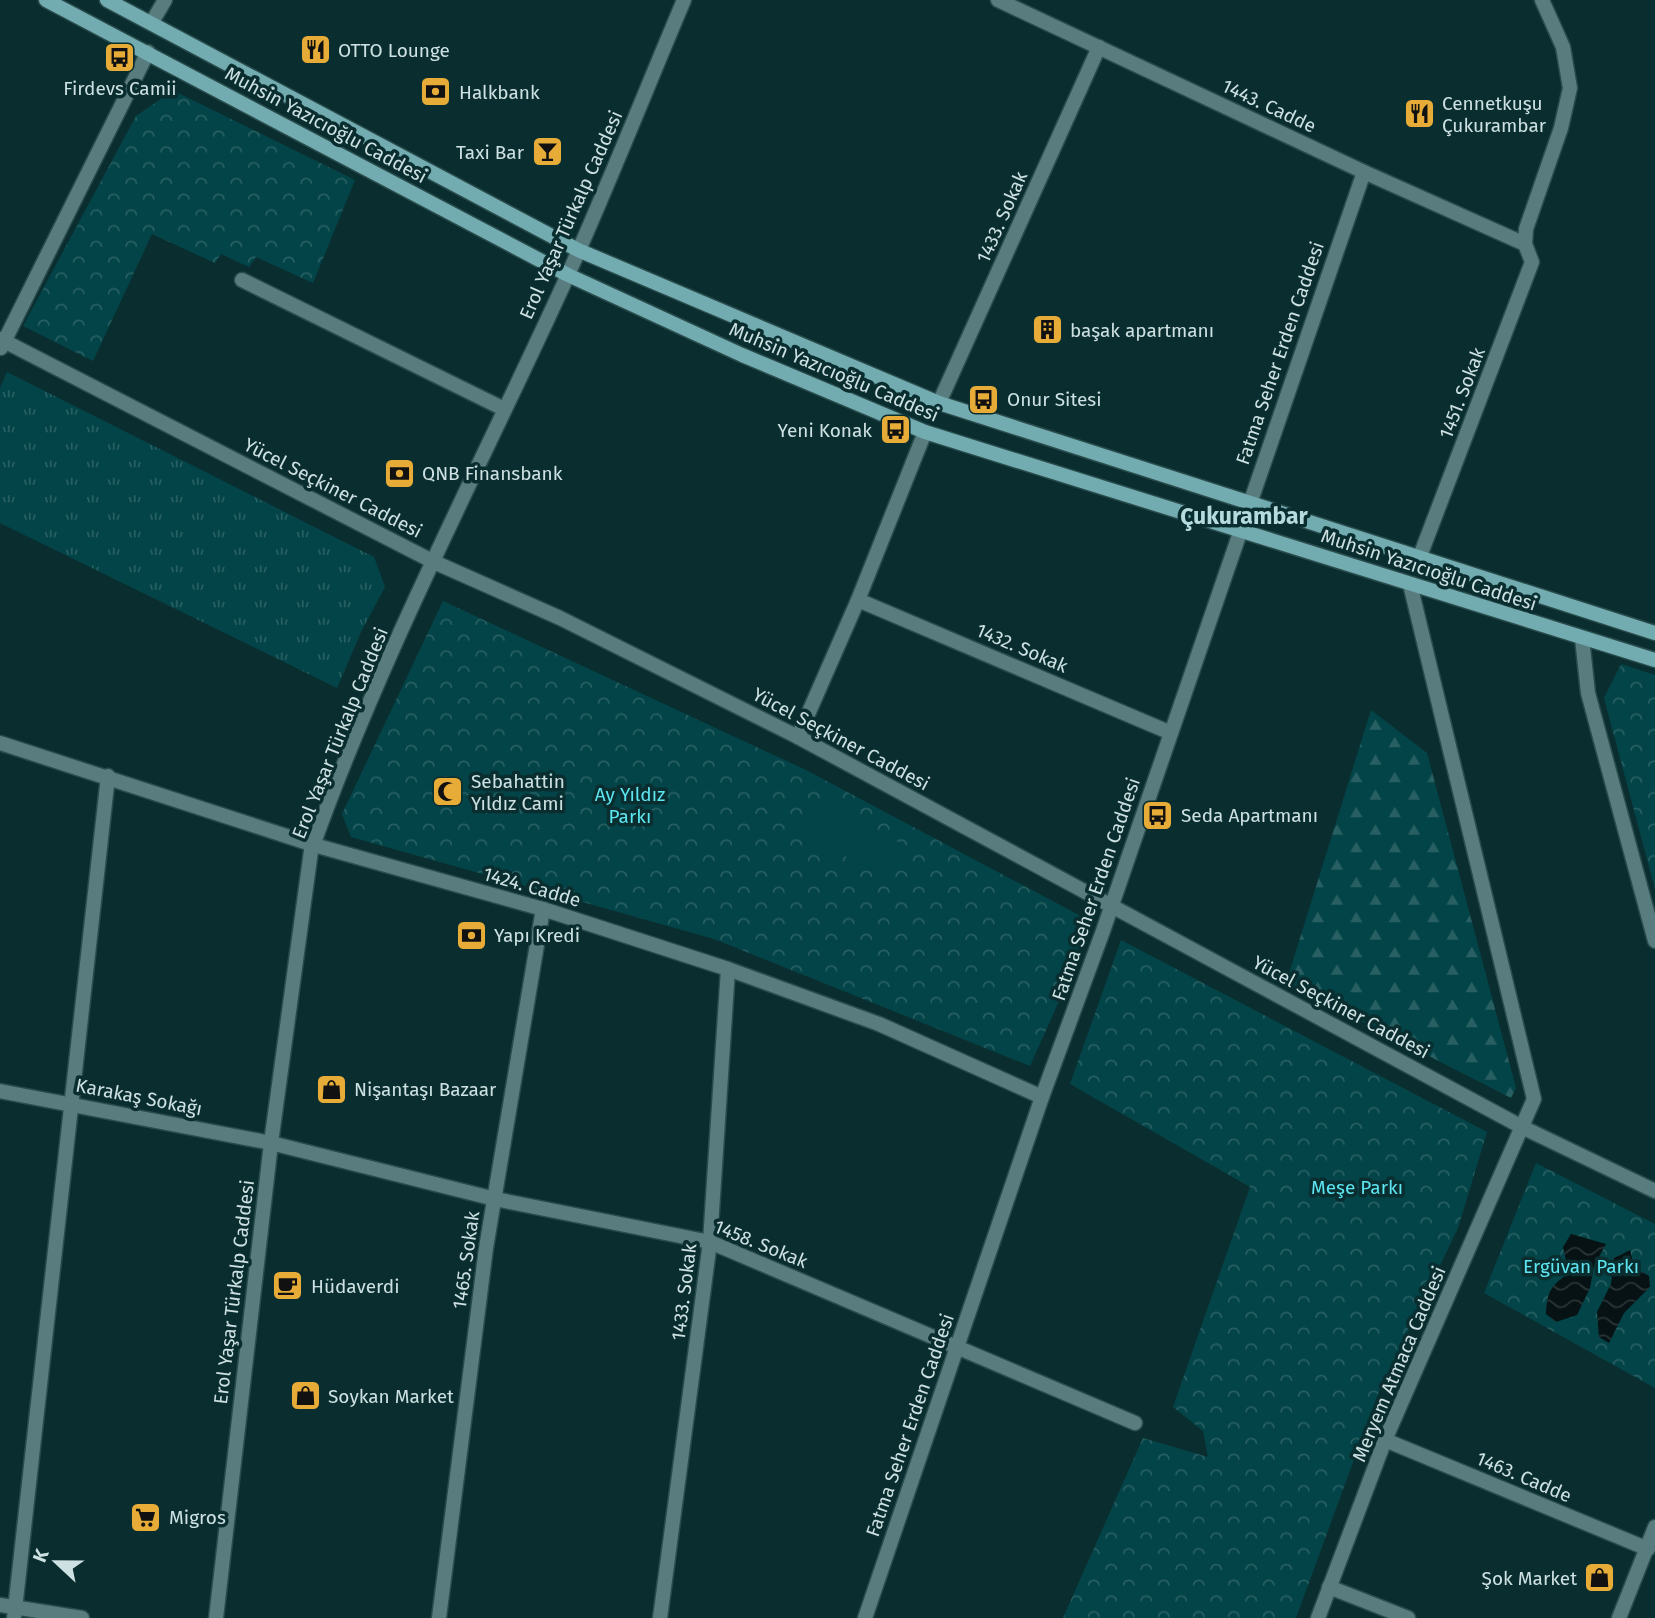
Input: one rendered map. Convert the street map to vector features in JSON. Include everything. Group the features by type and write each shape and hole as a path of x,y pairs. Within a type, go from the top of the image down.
{"main road":[{"name":"Muhsin Yazıcıoğlu Caddesi","path":"46,0 568,275 742,355 925,432 1655,660"},
{"name":"Muhsin Yazıcıoğlu Caddesi","path":"107,0 578,250 939,403 1655,633"}],"street":[{"path":"152,22 164,0"},
{"name":"Erol Yaşar Türkalp Caddesi","path":"216,1618 271,1143 314,845 333,790 434,562 568,275 684,0"},
{"name":"1443. Cadde","path":"998,0 1364,172 1525,244"},
{"name":"1451. Sokak","path":"1420,556 1532,262 1525,244 1526,229 1561,128 1570,89 1563,47 1542,0"},
{"name":"1433. Sokak","path":"939,403 1098,47"},
{"path":"2,343 148,52"},
{"name":"Fatma Seher Erden Caddesi","path":"865,1618 1042,1097 1171,733 1364,172"},
{"path":"242,280 504,409"},
{"name":"Yücel Seçkiner Caddesi","path":"2,343 434,562 560,618 798,737 1522,1127 1655,1192"},
{"path":"798,737 858,600 925,432"},
{"name":"Meryem Atmaca Caddesi","path":"1318,1618 1385,1440 1534,1098 1410,584"},
{"name":"1432. Sokak","path":"858,600 1171,733"},
{"path":"1583,638 1588,693 1655,942"},
{"name":"1424. Cadde","path":"0,743 314,845 544,909 728,969 879,1024 1042,1097"},
{"path":"82,1618 9,1610 108,776"},
{"name":"1465. Sokak","path":"439,1618 495,1199 544,909"},
{"name":"1433. Sokak","path":"660,1618 710,1242 728,969"},
{"name":"Karakaş Sokağı","path":"0,1091 71,1102 271,1143"},
{"name":"1458. Sokak","path":"271,1143 495,1199 710,1242 1135,1423"},
{"name":"1463. Cadde","path":"1385,1440 1648,1549"},
{"path":"1619,1618 1655,1527"},
{"path":"1329,1587 1408,1618"}],"green space":[{"path":"178,93 355,180 313,283 256,257 249,267 221,254 215,263 152,234 93,361 23,326 136,116 165,96"},
{"path":"7,372 374,557 385,587 361,632 337,688 0,523 0,388"},
{"name":"Ay Yıldız Parkı","path":"443,601 806,770 1094,923 1030,1066 714,939 351,837 342,814"},
{"path":"1621,664 1655,675 1655,889 1604,698"},
{"path":"1371,710 1427,753 1516,1088 1511,1098 1286,983"},
{"path":"821,801 909,848 892,881 803,834"},
{"name":"Meşe Parkı","path":"1121,940 1487,1132 1458,1228 1378,1394 1296,1618 1063,1618 1143,1438 1208,1457 1203,1431 1173,1407 1250,1187 1070,1084"},
{"name":"Ergüvan Parkı","path":"1536,1163 1655,1224 1655,1388 1484,1293"}],"water":[{"path":"1571,1234 1606,1244 1594,1266 1590,1288 1577,1315 1556,1322 1546,1314 1547,1302 1552,1288 1565,1276 1567,1265 1563,1247"},
{"path":"1630,1250 1634,1267 1649,1276 1650,1287 1624,1313 1609,1343 1599,1337 1597,1312 1611,1284 1614,1258"}],"place":[{"name":"OTTO Lounge","path":"315,50"},
{"name":"Firdevs Camii","path":"120,57"},
{"name":"Halkbank","path":"436,92"},
{"name":"Cennetkuşu Çukurambar","path":"1419,114"},
{"name":"Taxi Bar","path":"547,152"},
{"name":"başak apartmanı","path":"1047,330"},
{"name":"Onur Sitesi","path":"984,399"},
{"name":"Yeni Konak","path":"895,430"},
{"name":"QNB Finansbank","path":"399,473"},
{"name":"Sebahattin Yıldız Cami","path":"448,792"},
{"name":"Seda Apartmanı","path":"1158,815"},
{"name":"Yapı Kredi","path":"471,935"},
{"name":"Nişantaşı Bazaar","path":"331,1089"},
{"name":"Hüdaverdi","path":"288,1286"},
{"name":"Soykan Market","path":"305,1396"},
{"name":"Migros","path":"146,1517"},
{"name":"Şok Market","path":"1600,1578"}],"district":[{"name":"Çukurambar","path":"1244,516"}]}
